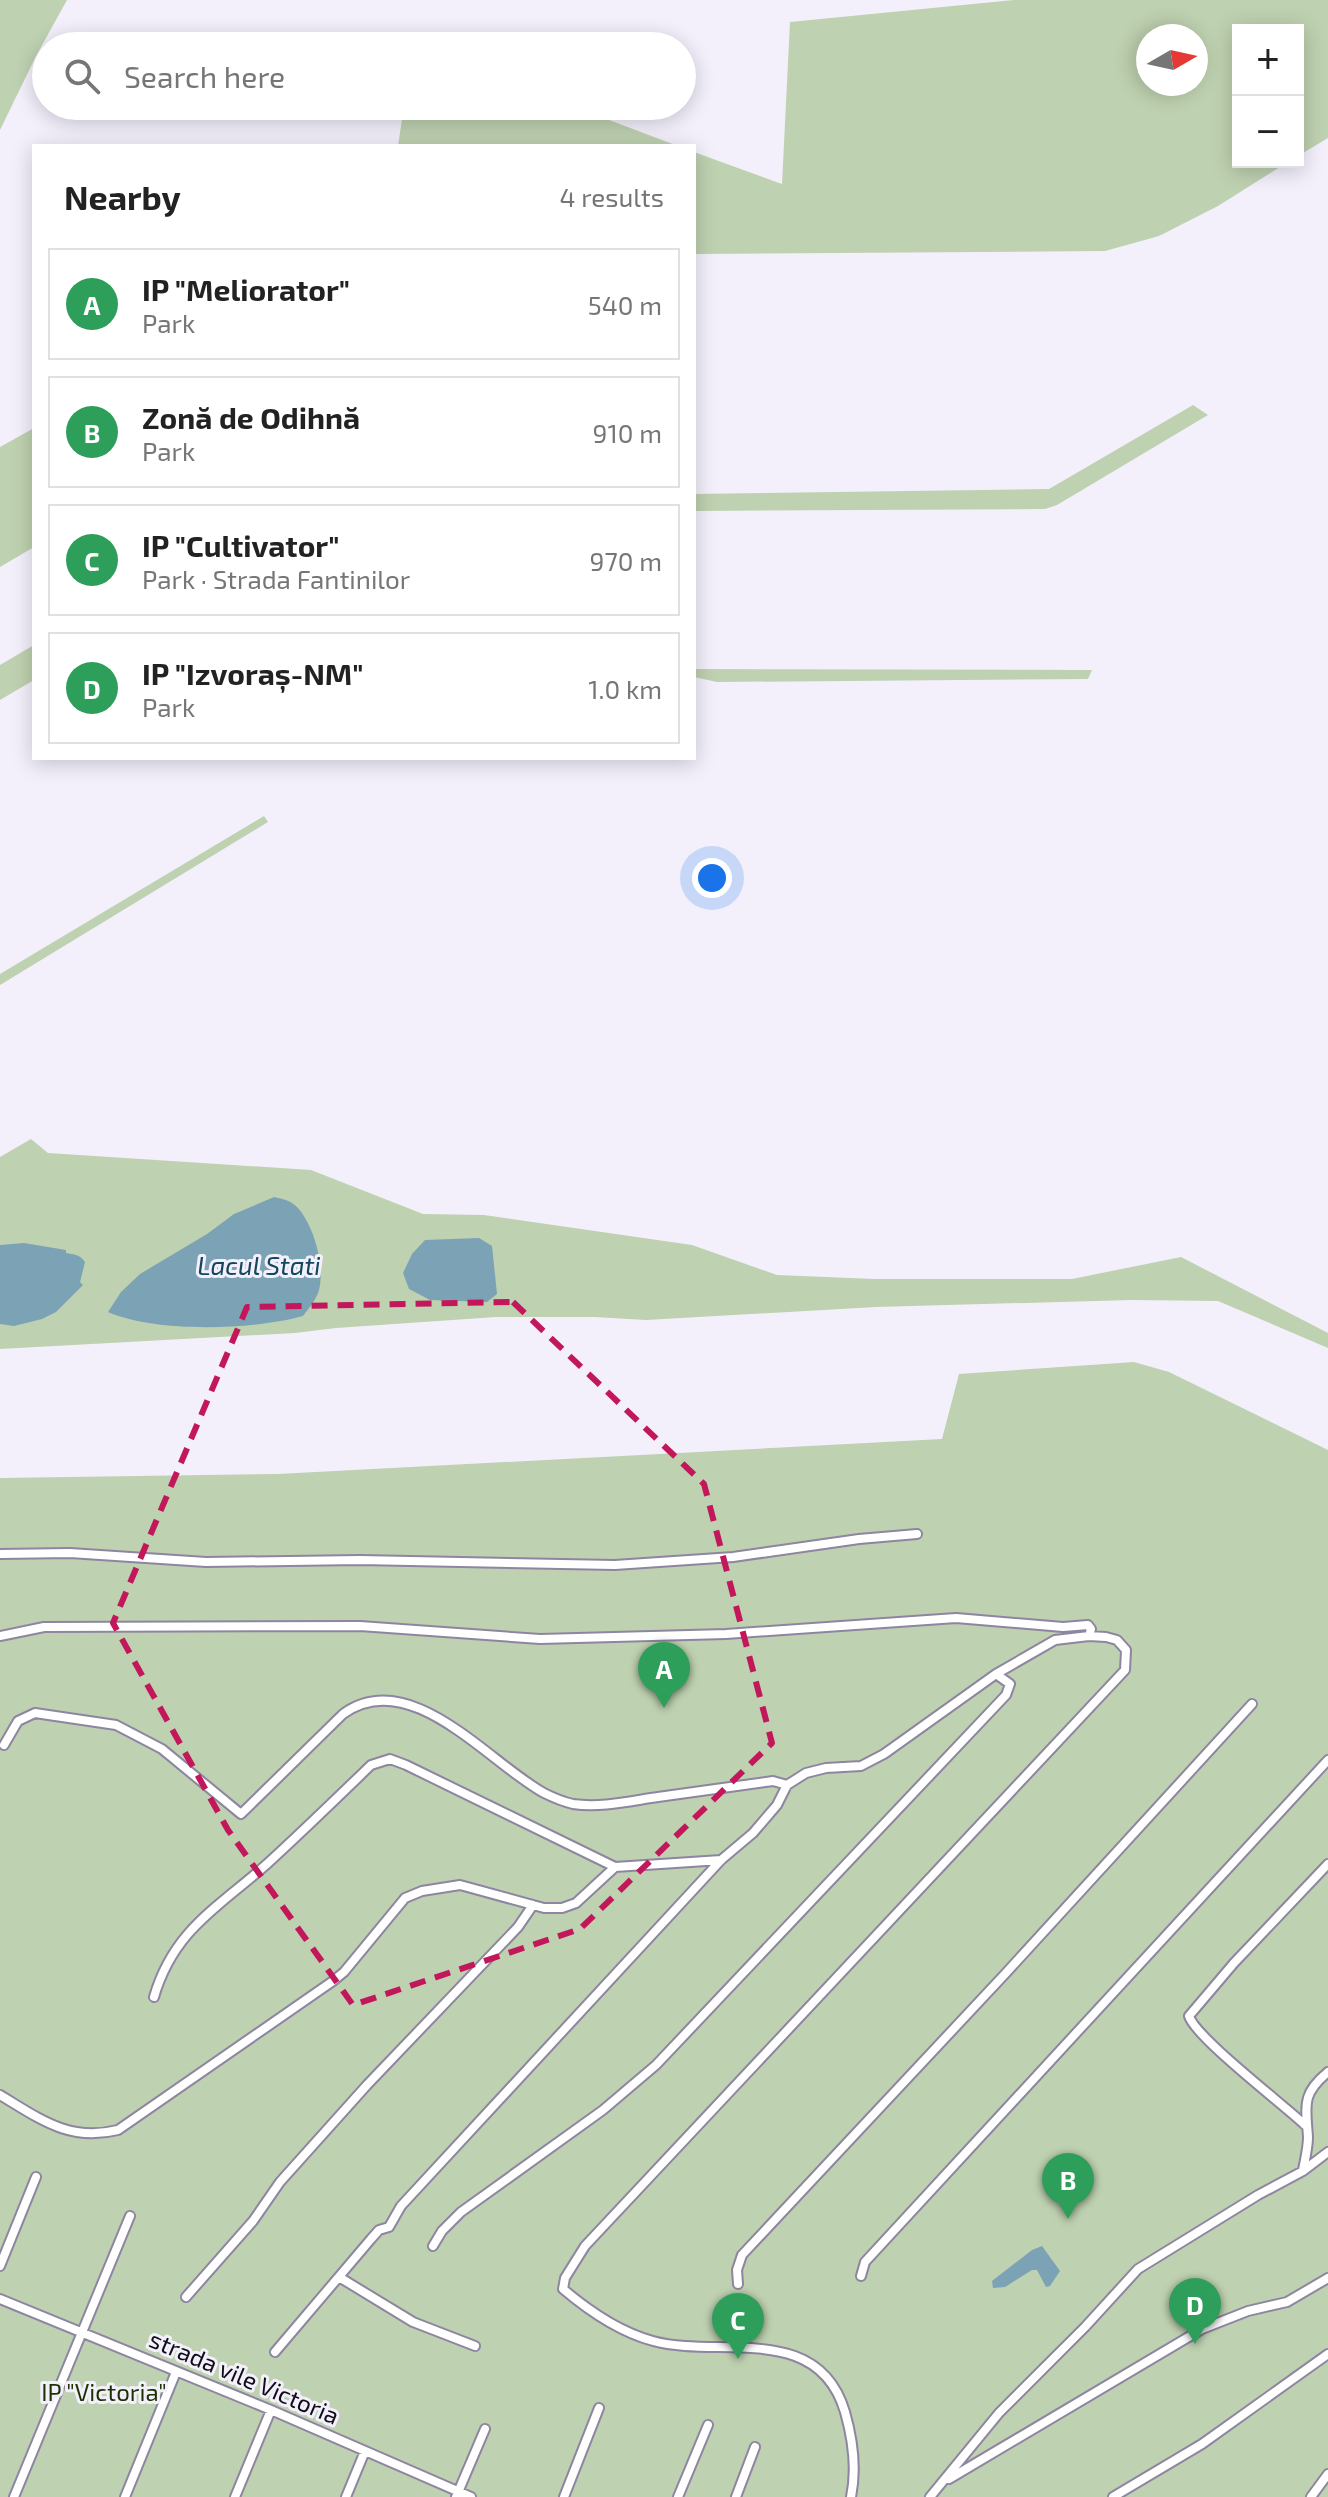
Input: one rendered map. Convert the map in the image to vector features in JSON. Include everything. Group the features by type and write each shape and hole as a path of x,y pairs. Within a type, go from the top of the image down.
{"street":[{"path":"0,1554 70,1553 206,1562 360,1560 615,1565 733,1557 917,1534"},
{"path":"0,1636 44,1627 313,1625 540,1639 726,1634 956,1618 1063,1627 1088,1625 1091,1629 1089,1636"},
{"path":"275,2352 379,2230 389,2227 401,2206 721,1860 753,1833 777,1805 787,1785 806,1773 826,1768 861,1766 884,1754 996,1674 1055,1640 1089,1636 1117,1640 1126,1650 1125,1670 585,2246 565,2278 563,2289 624,2332 679,2346 757,2347 805,2361 823,2375 840,2395 854,2444 851,2497"},
{"path":"433,2246 442,2231 461,2212 603,2110 656,2065 1006,1695 1010,1684 996,1674"},
{"path":"4,1745 18,1721 35,1713 116,1725 162,1749 241,1814 343,1714 357,1704 381,1699 401,1702 446,1722 544,1793 571,1803 606,1804 773,1781 787,1785"},
{"path":"738,2284 737,2270 742,2255 1252,1704"},
{"path":"154,1997 174,1949 198,1921 267,1864 371,1765 390,1759 615,1867 721,1860"},
{"path":"861,2276 865,2262 883,2241 1328,1760"},
{"path":"1305,2125 1209,2040 1190,2022 1189,2016 1234,1963 1328,1864"},
{"path":"0,2095 58,2128 87,2134 118,2130 333,1981 344,1972 405,1898 422,1891 460,1885 533,1905 562,1908 576,1903 615,1867"},
{"path":"186,2297 253,2221 280,2182 367,2085 518,1927 533,1905"},
{"path":"1303,2171 1307,2150 1305,2100 1328,2072"},
{"path":"930,2497 999,2413 1138,2269 1303,2171 1328,2152"},
{"path":"0,2266 36,2177"},
{"path":"14,2497 130,2216"},
{"path":"339,2277 413,2322 475,2346"},
{"path":"945,2481 1202,2329 1248,2311 1287,2302 1328,2278"},
{"name":"strada vile Victoria","path":"0,2299 271,2410 457,2494 471,2497"},
{"path":"1113,2497 1202,2444 1328,2354"},
{"path":"125,2497 176,2372"},
{"path":"564,2497 599,2408"},
{"path":"235,2497 271,2410"},
{"path":"678,2497 708,2425"},
{"path":"457,2494 485,2429"},
{"path":"736,2497 755,2447"},
{"path":"346,2497 365,2451"},
{"path":"1311,2497 1328,2474"}],"highlighted area":[{"path":"513,1302 704,1484 772,1743 580,1929 353,2005 228,1830 113,1623 247,1307"}],"green space":[{"path":"0,0 67,0 49,32 32,32 32,64 0,130"},
{"path":"1014,0 1328,0 1328,138 1304,152 1304,24 1232,24 1232,168 1278,168 1218,206 1159,236 1105,251 696,254 696,153 782,184 790,22"},
{"path":"402,120 609,120 673,144 398,144"},
{"path":"1193,405 1208,415 1057,505 1045,509 696,511 696,494 1049,489"},
{"path":"32,429 32,548 0,567 0,447"},
{"path":"32,646 32,681 0,700 0,665"},
{"path":"696,669 1092,670 1088,679 717,682 696,677"},
{"path":"264,816 268,822 0,985 0,974"},
{"path":"31,1139 48,1153 311,1170 423,1214 484,1215 692,1245 777,1275 875,1279 1072,1279 1181,1257 1328,1333 1328,1348 1218,1301 1132,1300 876,1307 646,1320 496,1317 295,1333 0,1349 0,1157"},
{"name":"IP \"Victoria\"","path":"1134,1362 1169,1372 1328,1450 1328,2497 0,2497 0,1478 278,1474 942,1439 959,1374"}],"water":[{"name":"Lacul Stati","path":"274,1197 297,1207 317,1246 319,1290 303,1316 258,1324 204,1327 152,1323 108,1312 121,1292 140,1274 234,1214"},
{"path":"479,1238 492,1246 497,1294 487,1302 430,1300 409,1289 403,1273 412,1254 425,1240"},
{"path":"24,1243 66,1250 66,1253 80,1257 85,1262 80,1282 83,1285 56,1312 42,1319 14,1326 0,1324 0,1245"},
{"path":"1042,2246 1060,2271 1050,2286 1046,2287 1037,2270 1032,2270 1005,2287 993,2288 992,2281 1032,2250"}],"place":[{"name":"IP \"Meliorator\"","path":"664,1708"},
{"name":"Zonă de Odihnă","path":"1068,2219"},
{"name":"IP \"Izvoraș-NM\"","path":"1195,2344"},
{"name":"IP \"Cultivator\"","path":"738,2359"}]}
